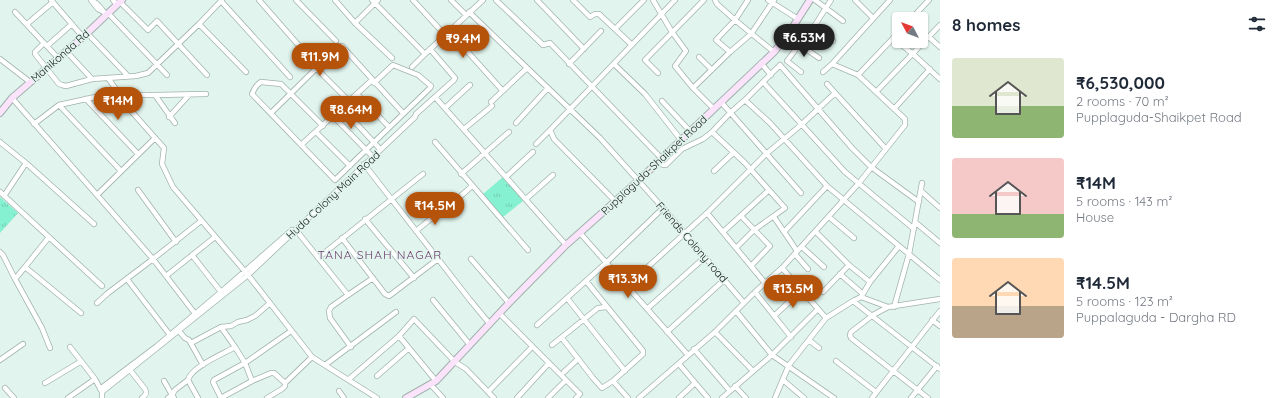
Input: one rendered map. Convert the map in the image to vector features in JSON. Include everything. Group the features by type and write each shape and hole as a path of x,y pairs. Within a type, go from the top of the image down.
{"street":[{"path":"91,0 96,2 105,13 167,75"},
{"path":"72,24 35,52 59,84 66,86 92,79 136,76 148,73 157,66 222,0 290,77"},
{"path":"259,0 348,101"},
{"path":"296,0 336,41"},
{"path":"335,0 355,23 392,58"},
{"path":"413,0 445,35"},
{"name":"Friends Colony road","path":"451,0 527,68 600,138 663,208 744,303"},
{"path":"412,67 467,14 484,0"},
{"path":"496,0 543,45 550,43 592,86 663,165 666,165 682,149 703,139 712,132 780,65 852,148 871,167 918,202"},
{"path":"537,0 584,50"},
{"path":"573,0 579,2 590,17 595,14 599,14 632,45"},
{"path":"615,29 644,0"},
{"path":"653,0 672,32 686,51 675,66 693,88 714,109"},
{"path":"536,144 675,0"},
{"path":"658,73 645,60 704,0"},
{"path":"730,52 716,40 735,20 748,0"},
{"name":"Pupplaguda-Shaikpet Road","path":"406,398 433,383 566,245 638,181 774,52 810,0"},
{"path":"815,0 842,21"},
{"path":"801,72 787,61 815,25 831,0"},
{"path":"855,0 874,18"},
{"path":"823,72 890,0"},
{"path":"918,12 929,0"},
{"path":"27,24 52,1 72,24 128,76"},
{"path":"355,23 375,1 425,54"},
{"path":"717,1 735,20 774,52"},
{"path":"693,88 751,34 771,1 798,18"},
{"path":"118,2 148,30 157,21 207,75"},
{"name":"Manikonda Rd","path":"0,113 12,98 85,35 105,13 118,2"},
{"path":"15,12 58,58"},
{"path":"199,24 246,72"},
{"path":"815,25 833,41"},
{"path":"876,92 940,25"},
{"path":"449,31 502,90"},
{"path":"569,64 584,50 600,31"},
{"path":"786,36 819,58"},
{"path":"929,37 940,47"},
{"path":"858,75 892,39"},
{"path":"271,113 316,66 339,46 342,46 403,113"},
{"path":"906,48 940,80"},
{"name":"Huda Colony Main Road","path":"247,274 296,230 414,116 454,80 454,78 430,49"},
{"path":"66,51 92,79"},
{"path":"699,57 712,70"},
{"path":"0,59 30,82"},
{"path":"761,63 771,75"},
{"path":"614,64 645,94 681,140"},
{"path":"639,398 715,332 755,292 782,268 859,184 906,123 905,119 858,75 832,64"},
{"path":"301,145 323,126 348,101 393,65 418,75 428,84 430,88 335,180 301,145 271,113 252,94 258,83 281,84 323,126"},
{"path":"464,129 491,104 502,90 527,68"},
{"path":"894,109 930,70"},
{"path":"108,78 164,148 162,164 173,187 247,274 312,357 377,398"},
{"path":"763,82 845,172 914,229"},
{"path":"827,84 886,149"},
{"path":"445,108 470,85"},
{"path":"516,123 548,88"},
{"path":"34,124 58,105 119,93 155,95 206,94"},
{"path":"627,286 684,234 766,154 835,93"},
{"path":"357,94 389,127"},
{"path":"155,95 175,123"},
{"path":"169,116 189,95"},
{"path":"435,97 566,245"},
{"path":"12,98 153,259 196,315"},
{"path":"86,99 138,154"},
{"path":"745,100 770,123 827,186 940,280"},
{"path":"662,101 690,131"},
{"path":"721,102 801,193"},
{"path":"58,105 120,171"},
{"path":"342,108 379,148"},
{"path":"333,116 371,155"},
{"path":"101,390 130,370 247,274 364,164 371,155 414,116"},
{"path":"550,130 554,139 615,200"},
{"path":"316,132 350,166"},
{"path":"461,174 509,132"},
{"path":"712,132 750,169 785,208 754,230 736,248"},
{"path":"97,195 155,138"},
{"path":"0,142 26,163 94,224"},
{"path":"436,142 461,174 528,250"},
{"path":"506,177 533,152"},
{"path":"714,171 733,153"},
{"path":"26,163 2,194 102,286"},
{"path":"364,164 470,300 490,323"},
{"path":"318,258 423,174"},
{"path":"526,199 553,175"},
{"path":"894,307 909,254 922,183"},
{"path":"454,202 472,186"},
{"path":"784,232 827,186"},
{"path":"138,190 176,242"},
{"path":"723,232 769,190"},
{"path":"921,191 940,208"},
{"path":"416,231 444,208"},
{"path":"537,325 607,262 663,208"},
{"path":"706,213 765,283"},
{"path":"741,216 770,246 751,266"},
{"path":"774,217 796,253 808,269"},
{"path":"829,217 854,238"},
{"path":"365,219 414,278"},
{"path":"97,303 201,221"},
{"path":"915,222 940,243"},
{"path":"296,230 348,294"},
{"path":"816,232 849,265 870,282"},
{"path":"580,233 688,354"},
{"path":"15,279 49,237"},
{"path":"166,276 215,237"},
{"path":"342,238 385,294 389,296 438,259"},
{"path":"775,398 789,366 826,318 862,296 870,282 898,246"},
{"path":"802,247 824,266"},
{"path":"0,252 42,328 50,348"},
{"path":"192,255 222,292"},
{"path":"647,309 705,257"},
{"path":"471,259 509,303"},
{"path":"823,292 849,265"},
{"path":"25,267 81,313"},
{"path":"782,268 826,318"},
{"path":"196,315 222,292 247,274"},
{"path":"840,274 862,296 888,307 940,299"},
{"path":"351,347 330,318 329,314 331,307 373,278"},
{"path":"127,279 170,334"},
{"path":"667,332 724,280"},
{"path":"562,338 602,388 641,358 643,354 643,351 586,281"},
{"path":"774,316 802,291"},
{"path":"755,292 791,337"},
{"path":"567,298 624,371"},
{"path":"433,300 470,345"},
{"path":"853,301 938,367 911,398"},
{"path":"191,343 220,327 231,326 255,316 270,303"},
{"path":"552,345 598,308 607,307"},
{"path":"888,307 851,332 851,338 928,398"},
{"path":"722,398 772,355 818,309"},
{"path":"736,311 772,355 834,398"},
{"path":"872,398 940,311"},
{"path":"325,365 396,312"},
{"path":"499,313 580,394 576,398"},
{"path":"349,379 399,336 414,319 454,362 466,369 494,398"},
{"path":"932,320 940,326"},
{"path":"220,327 244,362 252,381"},
{"path":"101,390 170,334 178,330"},
{"path":"178,330 191,343 203,365"},
{"path":"285,383 274,373 271,373 252,381 221,398 214,381 291,331"},
{"path":"715,332 753,372"},
{"path":"399,336 409,348 443,398"},
{"path":"809,340 818,348"},
{"path":"0,360 23,344"},
{"path":"70,347 101,390 102,398"},
{"path":"171,397 175,390 188,380 193,371 234,347"},
{"path":"488,392 532,347"},
{"path":"377,376 409,348"},
{"path":"694,349 730,391"},
{"path":"267,398 282,389 285,386 285,383 312,357"},
{"path":"564,372 578,359"},
{"path":"836,361 876,392"},
{"path":"45,383 80,362"},
{"path":"517,398 549,363"},
{"path":"679,364 708,398"},
{"path":"130,370 146,392"},
{"path":"68,398 94,379"},
{"path":"188,380 198,398"},
{"path":"548,398 566,380"},
{"path":"783,380 804,398"},
{"path":"164,381 171,397"},
{"path":"613,381 628,398"},
{"path":"679,398 696,383"},
{"path":"735,386 746,398"},
{"path":"5,388 14,398"},
{"path":"142,398 151,388"},
{"path":"339,390 344,398"}],"green space":[{"path":"503,177 523,201 503,217 483,194"},
{"path":"0,197 18,213 0,233"}],"district":[{"name":"TANA SHAH NAGAR","path":"380,255"}]}
